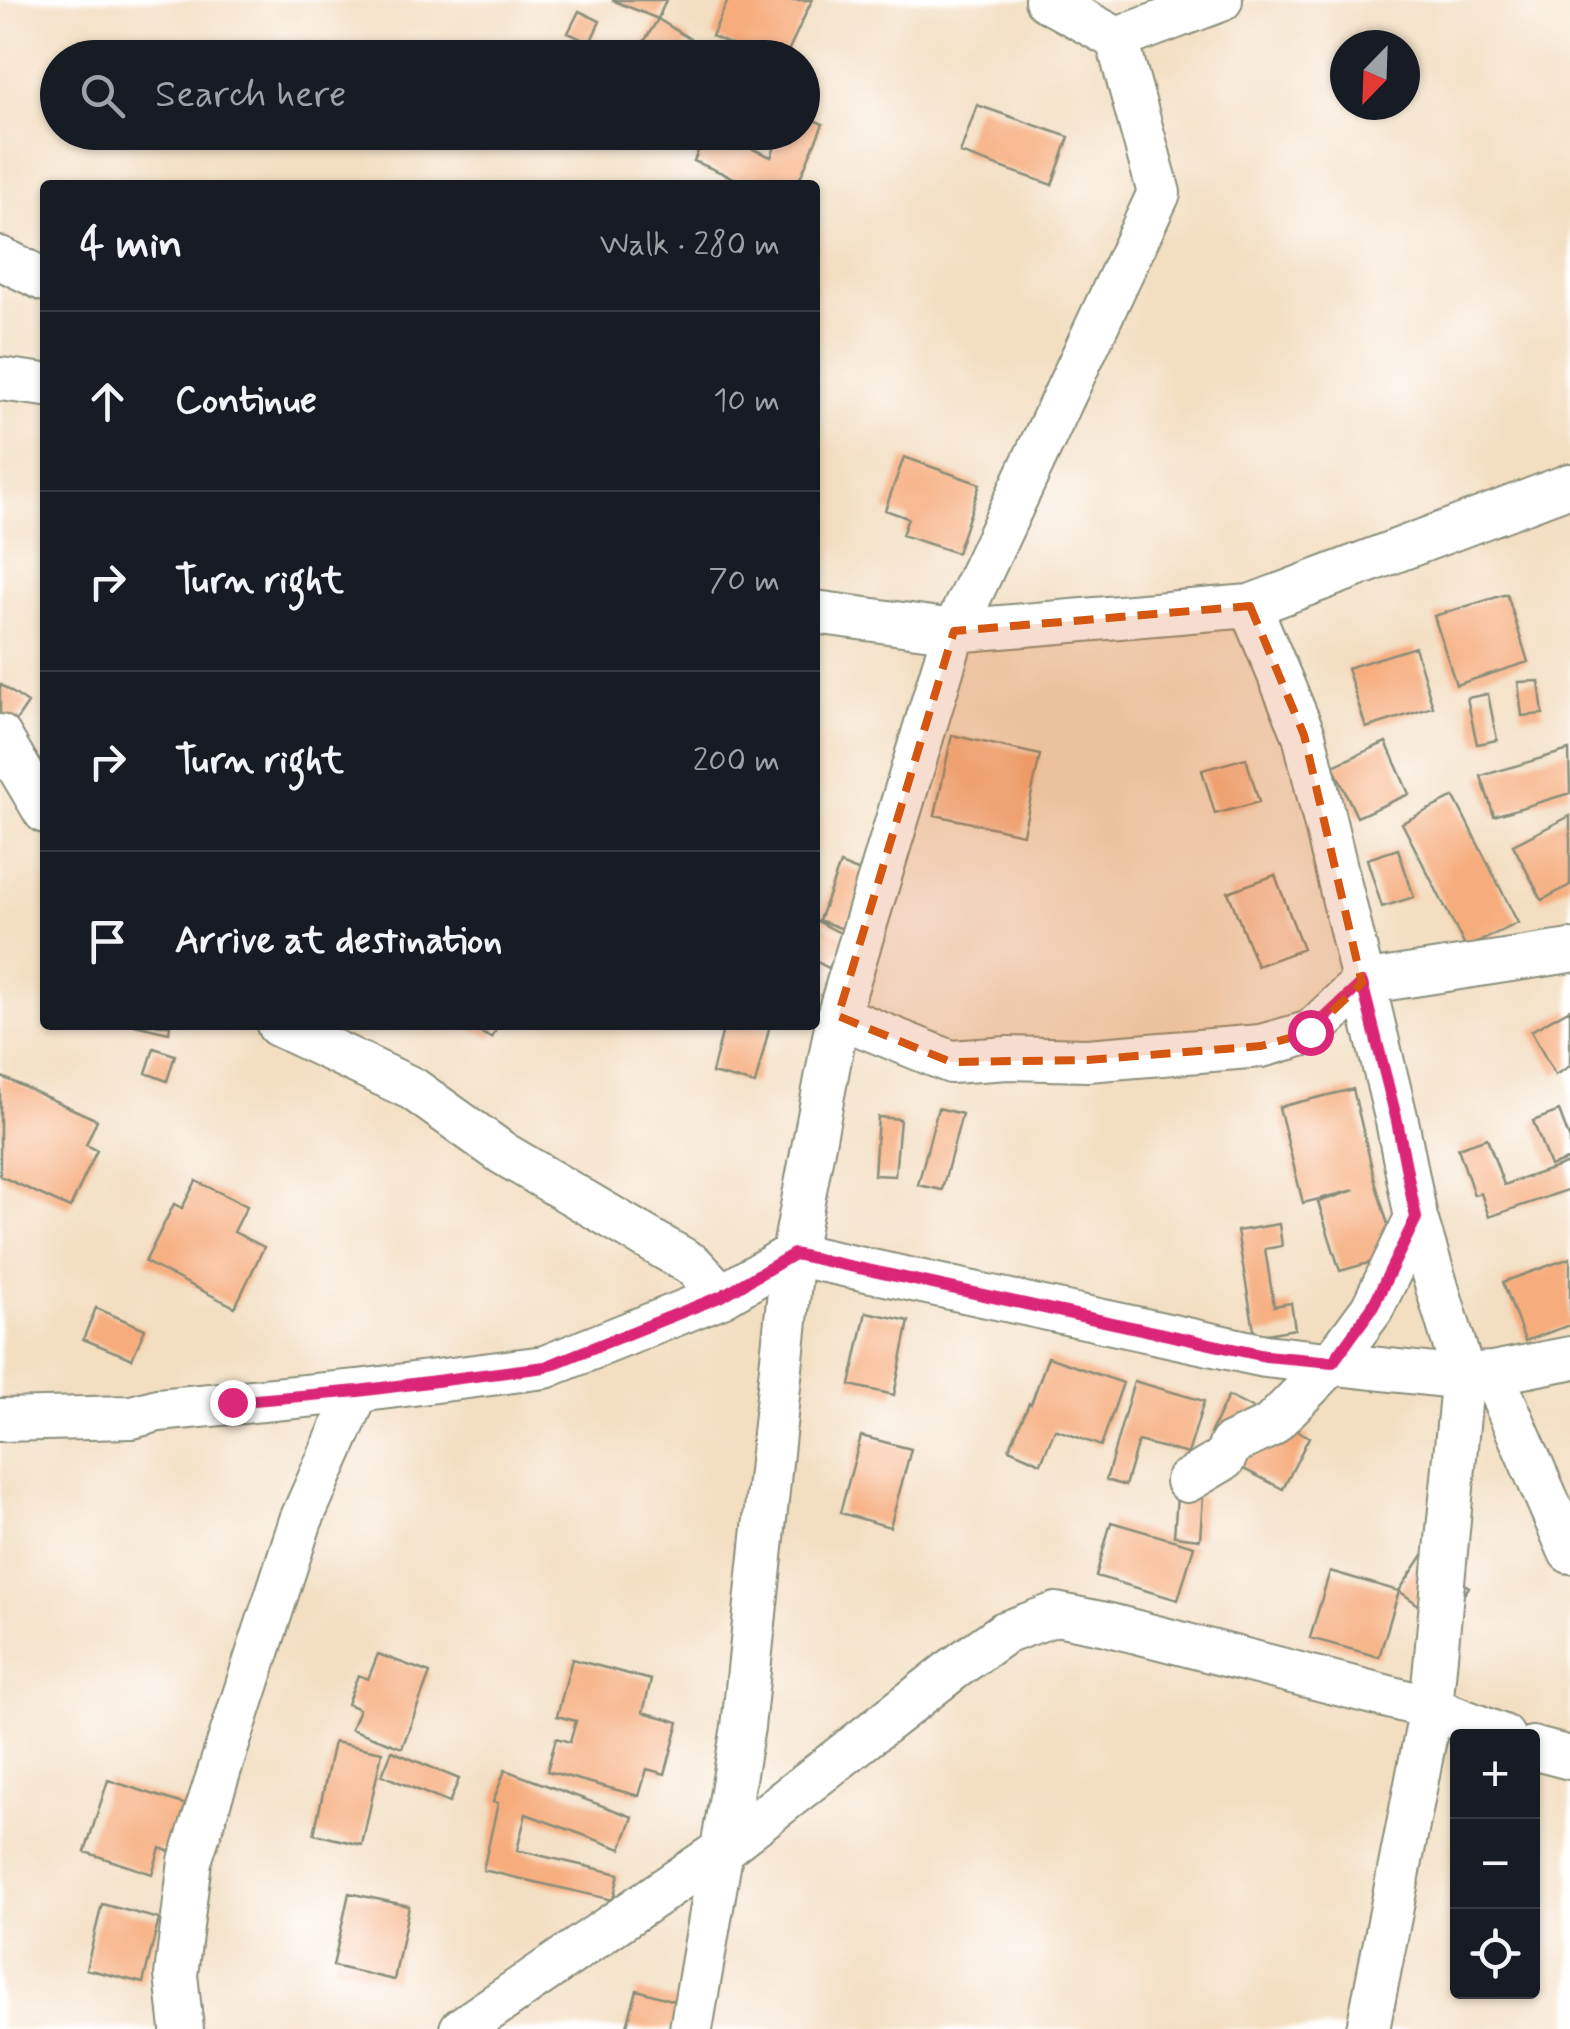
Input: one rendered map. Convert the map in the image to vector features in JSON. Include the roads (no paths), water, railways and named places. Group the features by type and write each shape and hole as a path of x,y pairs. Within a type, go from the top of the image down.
{"street":[{"path":"691,2029 743,1727 794,1254 838,1016 954,631 1159,193 1117,39 1046,0"},
{"path":"1117,39 1221,0"},
{"path":"0,258 40,278"},
{"path":"0,379 40,384"},
{"path":"820,613 954,631 1250,606 1570,485"},
{"path":"1250,606 1304,735 1397,1121 1416,1218 1477,1373 1570,1552"},
{"path":"0,736 40,804"},
{"path":"838,1016 951,1062 1008,1058 1088,1060 1261,1046 1310,1032 1362,983 1570,952"},
{"path":"289,1030 413,1088 504,1154 693,1265 722,1296"},
{"path":"1188,1481 1224,1459 1231,1444 1270,1426 1333,1362 1372,1308 1416,1218"},
{"path":"0,1420 132,1417 158,1410 358,1391 545,1367 722,1296 794,1254 1265,1356 1444,1376 1570,1358"},
{"path":"1368,2029 1431,1708 1477,1373"},
{"path":"182,2029 176,1974 190,1861 301,1520 358,1391"},
{"path":"460,2029 719,1852 1004,1633 1056,1614 1431,1708 1485,1729"},
{"path":"1540,1750 1570,1758"}]}
